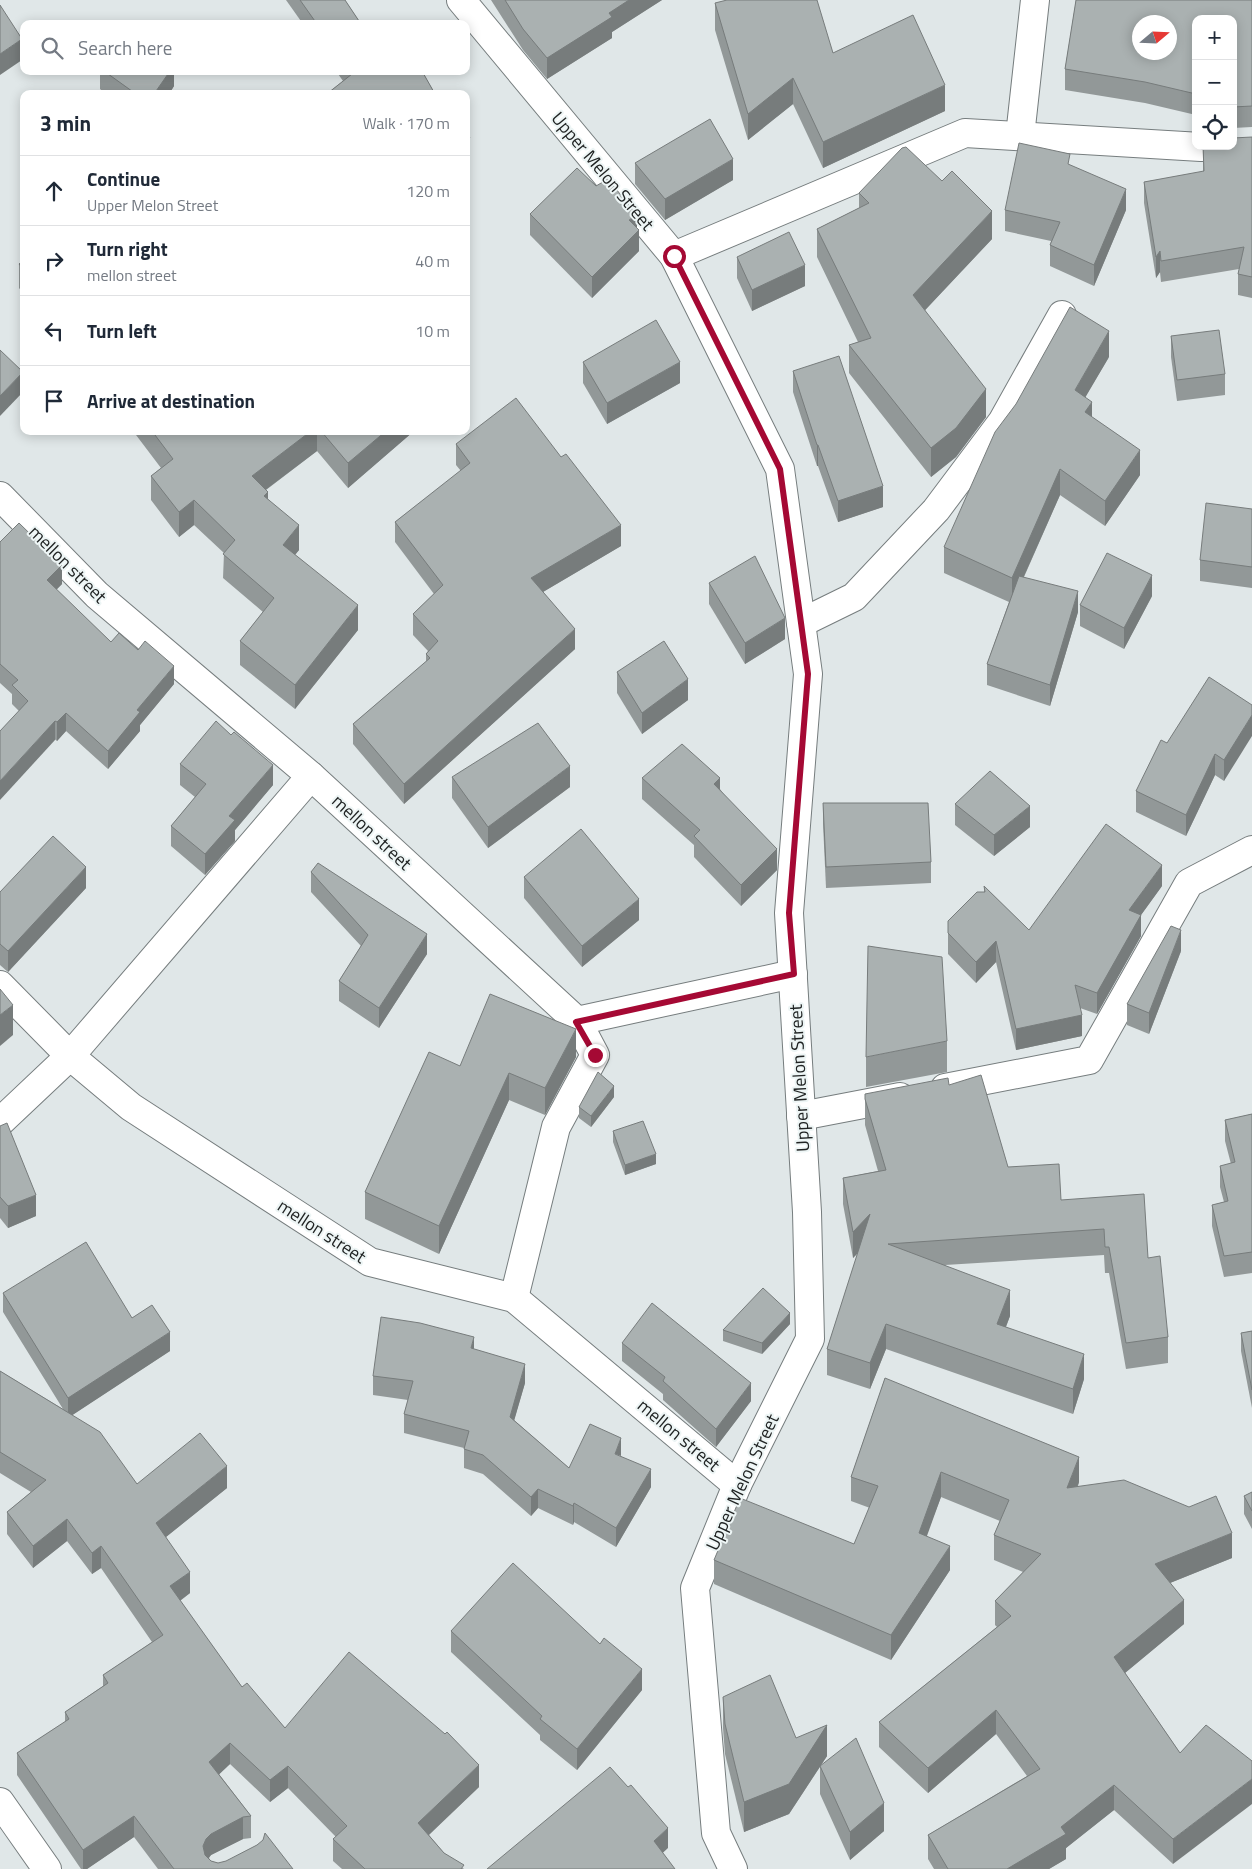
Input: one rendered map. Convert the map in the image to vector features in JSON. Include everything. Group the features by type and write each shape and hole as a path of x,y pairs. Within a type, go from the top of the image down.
{"street":[{"name":"Upper Melon Street","path":"461,0 674,256 780,469 808,674 789,913 807,1212 810,1339 738,1485 694,1588 716,1833 733,1869"},
{"path":"1020,136 1035,0"},
{"path":"674,256 965,133 1192,146"},
{"path":"802,623 854,597 936,510 1002,422 1062,315"},
{"name":"mellon street","path":"0,496 97,595 311,776 576,1022 595,1055 556,1127 514,1298"},
{"path":"0,1122 70,1056 311,776"},
{"path":"801,1116 1089,1060 1189,883 1252,850"},
{"path":"576,1022 794,974"},
{"name":"mellon street","path":"0,986 70,1056 131,1107 370,1262 514,1298 738,1485"},
{"path":"0,1802 47,1869"}],"building":[{"path":"300,0 345,0 358,20 314,20"},
{"path":"505,0 629,0 609,13 612,17 547,58 523,29"},
{"path":"727,0 817,0 833,53 913,15 945,85 823,142 793,78 748,114 715,3"},
{"path":"1076,0 1252,0 1252,106 1237,107 1237,15 1192,15 1192,93 1145,82 1065,69"},
{"path":"0,5 20,36 20,40 0,54"},
{"path":"110,75 167,75 157,90 130,90"},
{"path":"351,75 424,75 433,90 332,90"},
{"path":"710,119 733,159 665,199 635,163"},
{"path":"1252,137 1252,277 1238,274 1244,247 1161,261 1160,251 1156,257 1144,182 1204,171 1203,150 1237,150 1237,138"},
{"path":"1019,143 1070,154 1068,164 1126,189 1094,265 1050,245 1060,222 1005,210"},
{"path":"906,147 942,181 952,171 992,211 913,295 986,389 956,428 931,448 849,345 871,338 817,229 869,203 859,193 902,148"},
{"path":"577,168 596,186 608,179 637,215 629,220 639,230 592,277 530,214"},
{"path":"789,232 805,265 752,290 737,257"},
{"path":"1070,307 1109,331 1075,390 1092,402 1085,412 1140,450 1105,501 1060,469 1012,578 944,547 995,432 1016,404"},
{"path":"656,320 680,362 607,403 583,362"},
{"path":"1219,330 1225,374 1177,380 1171,336"},
{"path":"0,350 20,369 20,375 0,396"},
{"path":"839,356 883,486 838,501 817,445 793,371"},
{"path":"516,398 561,457 566,454 621,525 531,578 575,629 404,784 353,724 430,658 426,654 438,641 413,614 443,585 395,522 470,463 456,444"},
{"path":"155,435 306,435 252,476 268,492 264,496 299,525 283,545 358,605 295,685 240,641 274,598 223,554 235,540 194,500 179,512 151,476 173,459"},
{"path":"324,435 381,435 348,463"},
{"path":"1206,503 1252,509 1252,567 1200,560"},
{"path":"19,523 62,565 47,580 111,642 119,633 138,650 145,641 174,666 137,710 140,712 108,751 66,713 57,722 55,721 0,781 0,731 28,701 12,685 18,680 0,664 0,542"},
{"path":"1107,553 1152,575 1124,628 1080,605"},
{"path":"755,556 785,618 745,643 709,583"},
{"path":"1019,576 1078,591 1050,685 987,664"},
{"path":"664,641 688,679 642,713 617,672"},
{"path":"1209,677 1252,705 1252,715 1224,760 1215,754 1186,815 1136,791 1161,740 1167,743"},
{"path":"216,721 231,735 234,732 273,765 229,816 235,820 205,854 171,826 206,784 180,764"},
{"path":"538,723 570,766 488,827 452,777"},
{"path":"682,744 720,778 714,784 777,849 741,885 694,836 700,830 642,778"},
{"path":"990,771 1030,806 994,835 955,804"},
{"path":"823,803 928,803 931,862 826,867"},
{"path":"1106,824 1162,865 1129,910 1141,915 1097,993 1075,985 1082,1015 1016,1029 996,941 976,962 948,933 948,921 977,892 985,892 984,886 1029,930"},
{"path":"581,829 639,899 582,946 524,877"},
{"path":"53,836 86,867 8,951 0,944 0,892"},
{"path":"318,863 427,934 379,1008 339,981 368,935 311,872"},
{"path":"1171,926 1181,930 1149,1013 1127,1004"},
{"path":"868,946 942,957 947,1041 866,1057"},
{"path":"0,989 13,1005 0,1015"},
{"path":"490,994 576,1029 545,1088 509,1073 439,1226 365,1192 429,1052 460,1066"},
{"path":"598,1072 614,1086 591,1116 579,1107"},
{"path":"981,1075 1008,1167 1059,1164 1061,1200 1144,1194 1148,1258 1160,1256 1168,1337 1126,1343 1109,1247 1105,1247 1104,1229 888,1244 1010,1290 997,1324 1084,1354 1073,1389 886,1324 870,1363 827,1349 870,1214 853,1232 843,1178 886,1170 865,1094 948,1078 949,1085"},
{"path":"1252,1114 1252,1252 1224,1256 1212,1205 1228,1201 1220,1166 1235,1162 1225,1120"},
{"path":"643,1121 656,1154 625,1165 613,1131"},
{"path":"7,1123 36,1195 8,1206 0,1197 0,1126"},
{"path":"86,1242 132,1318 152,1305 170,1332 68,1398 3,1293"},
{"path":"763,1288 790,1313 762,1343 723,1330"},
{"path":"652,1303 751,1383 716,1429 663,1381 665,1377 622,1343"},
{"path":"381,1317 420,1323 474,1337 471,1348 525,1364 510,1417 569,1468 590,1424 621,1438 615,1454 651,1469 616,1528 574,1503 573,1506 538,1489 531,1497 483,1455 464,1449 469,1431 404,1414 413,1381 373,1376"},
{"path":"1252,1331 1252,1390 1241,1333"},
{"path":"0,1371 100,1432 137,1484 200,1433 227,1466 156,1523 190,1572 170,1586 242,1687 247,1683 285,1728 349,1652 445,1734 447,1732 479,1765 418,1823 444,1853 464,1865 461,1869 365,1869 333,1839 347,1826 288,1766 270,1780 230,1743 209,1762 251,1816 243,1817 211,1834 203,1846 205,1855 211,1861 218,1863 226,1861 257,1845 263,1840 265,1833 293,1869 174,1869 134,1816 83,1850 17,1753 69,1719 65,1712 108,1683 103,1675 163,1635 101,1546 92,1553 67,1519 33,1546 7,1512 46,1480 0,1452"},
{"path":"885,1378 1079,1457 1067,1488 1124,1480 1189,1507 1216,1496 1232,1533 1155,1564 1184,1600 1114,1657 1180,1753 1206,1725 1252,1761 1252,1779 1173,1839 1114,1785 1061,1827 1066,1834 1007,1869 948,1869 928,1835 1040,1769 996,1710 928,1768 879,1722 1011,1616 995,1601 1041,1554 994,1535 1009,1500 941,1472 919,1533 950,1546 891,1635 714,1560 740,1498 854,1544 878,1486 851,1477"},
{"path":"1252,1492 1252,1511 1244,1496"},
{"path":"513,1563 600,1644 604,1638 642,1669 577,1749 540,1719 542,1716 451,1631"},
{"path":"770,1675 796,1738 827,1725 789,1784 744,1802 725,1724 723,1697"},
{"path":"856,1738 884,1803 850,1832 820,1766"},
{"path":"610,1767 628,1787 631,1785 668,1828 654,1841 675,1869 487,1869"}],"route":[{"path":"595,1055 576,1022 794,974 789,913 808,674 780,469 674,256"}]}
